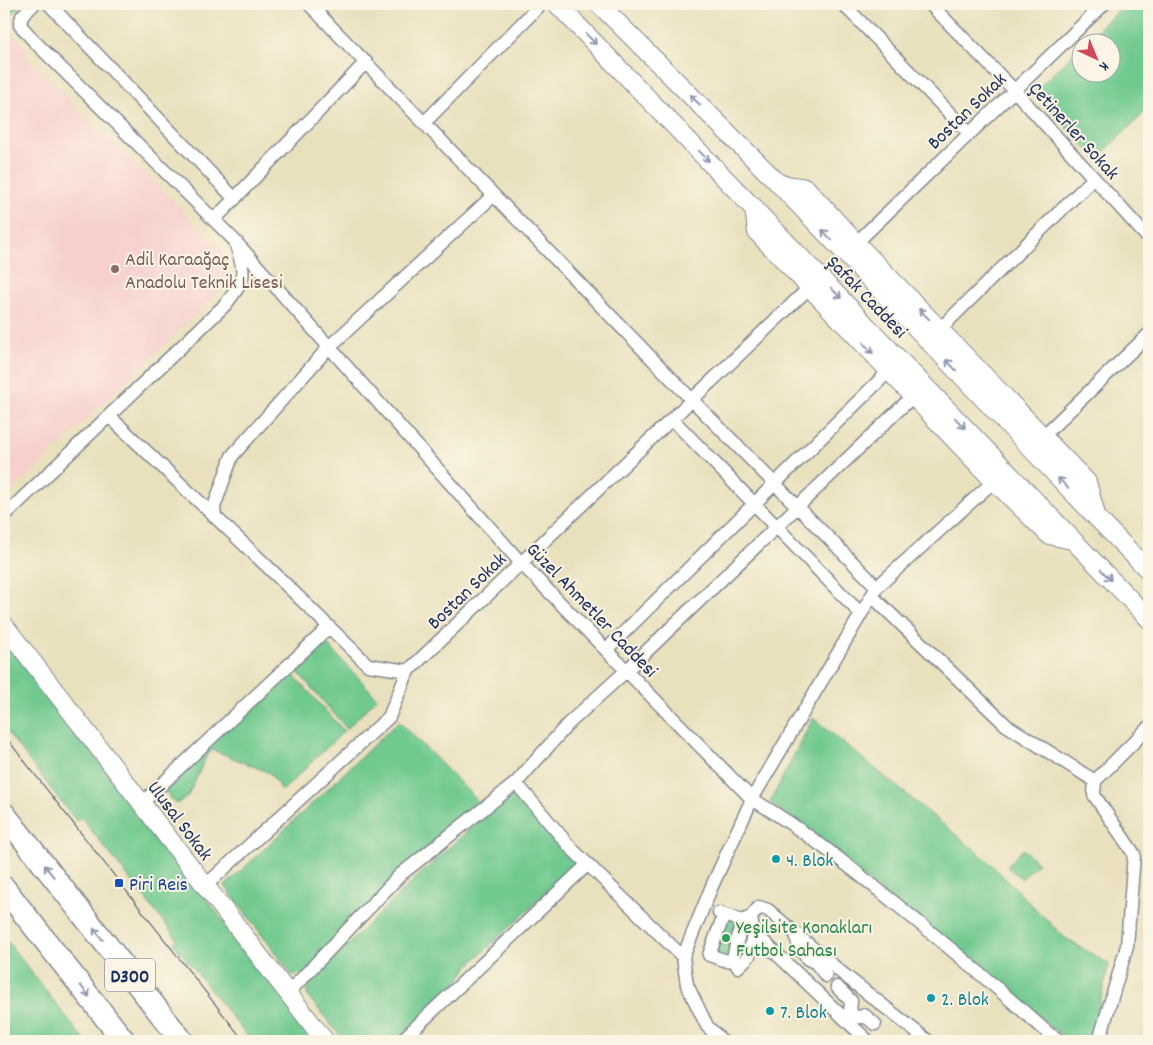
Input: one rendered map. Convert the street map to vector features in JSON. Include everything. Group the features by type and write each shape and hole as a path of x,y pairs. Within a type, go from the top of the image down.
{"highway":[{"name":"D300","path":"4,814 182,1041"},
{"name":"D300","path":"4,888 124,1041"}],"main road":[{"name":"Şafak Caddesi","path":"557,4 1149,618"},
{"name":"Şafak Caddesi","path":"599,4 779,184 1149,571"},
{"path":"779,184 806,188 939,330 1087,482 1097,518"},
{"path":"754,208 757,232 994,481 1049,535 1072,540"},
{"name":"Ulusal Sokak","path":"4,625 325,1041"}],"street":[{"name":"Güzel Ahmetler Caddesi","path":"34,4 22,16 20,25 34,42 235,241 521,563 752,799 776,813 838,857 964,960 1049,1034 1061,1041"},
{"path":"49,4 235,199"},
{"path":"309,4 692,400 776,484 875,591 1006,725 1095,781"},
{"path":"424,123 541,4"},
{"path":"844,4 969,133"},
{"name":"Çetinerler Sokak","path":"930,4 1014,90 1149,239"},
{"name":"Bostan Sokak","path":"856,243 1104,4"},
{"path":"214,220 366,62"},
{"path":"939,330 1094,178"},
{"path":"215,517 214,506 232,456 330,347 494,195"},
{"path":"4,516 225,305 241,284 243,268 235,241"},
{"name":"Bostan Sokak","path":"205,886 389,717 408,671 810,288"},
{"path":"1042,437 1149,334"},
{"path":"606,650 890,371"},
{"path":"287,994 400,875 516,783 568,724 626,671 913,396"},
{"path":"109,416 368,665 408,671"},
{"path":"672,419 861,614"},
{"path":"722,1041 707,1026 686,985 683,958 712,886 752,799 875,591 994,481"},
{"path":"142,804 330,627"},
{"path":"1100,1041 1127,946 1134,854 1094,794 1095,781 1149,727"},
{"path":"516,783 572,848 683,958"},
{"path":"401,1041 588,864"},
{"path":"747,919 721,914 709,955 728,961 733,958 747,919 759,907 768,910 798,934 866,1039 875,1024 888,1010"},
{"path":"747,919 760,938 792,967 830,981 888,1010 928,1041"},
{"path":"798,934 797,940 800,949 808,959 816,963 830,981 851,1001 850,1013 857,1017 863,1017 864,1015 875,1024"},
{"path":"733,958 738,967 749,956 752,939 760,938"},
{"path":"792,967 808,959"}],"shaded area":[{"name":"Adil Karaağaç Anadolu Teknik Lisesi","path":"4,25 26,48 25,56 225,253 226,285 4,499"}],"green space":[{"path":"4,4 21,4 4,22"},
{"path":"1125,4 1149,4 1149,108 1097,159 1033,93 1070,57 1070,82 1120,82 1120,32 1096,32"},
{"path":"4,640 317,1041 251,1041 173,943 177,939 81,817 76,821 4,728"},
{"path":"326,643 377,698 347,729 296,670"},
{"path":"289,670 344,731 282,791 270,773 213,750 206,757 188,796 176,804 162,787"},
{"path":"813,718 987,860 1065,938 1109,964 1091,1041 1072,1041 1051,1028 770,802"},
{"path":"399,721 480,803 365,910 305,974 292,975 225,886"},
{"path":"517,793 578,859 574,868 468,966 456,984 396,1041 344,1041 307,995 307,988 311,982 433,862 511,794"},
{"path":"1023,849 1038,863 1022,879 1007,867"},
{"name":"Yeşilsite Konakları Futbol Sahası","path":"724,917 741,923 729,958 711,953"},
{"path":"4,937 85,1041 4,1041"}],"tram line":[{"path":"4,735 244,1041"}],"place":[{"name":"Adil Karaağaç Anadolu Teknik Lisesi","path":"115,269"},
{"name":"4. Blok","path":"776,859"},
{"name":"Piri Reis","path":"119,883"},
{"name":"Yeşilsite Konakları Futbol Sahası","path":"726,938"},
{"name":"2. Blok","path":"931,998"},
{"name":"7. Blok","path":"770,1011"}]}
